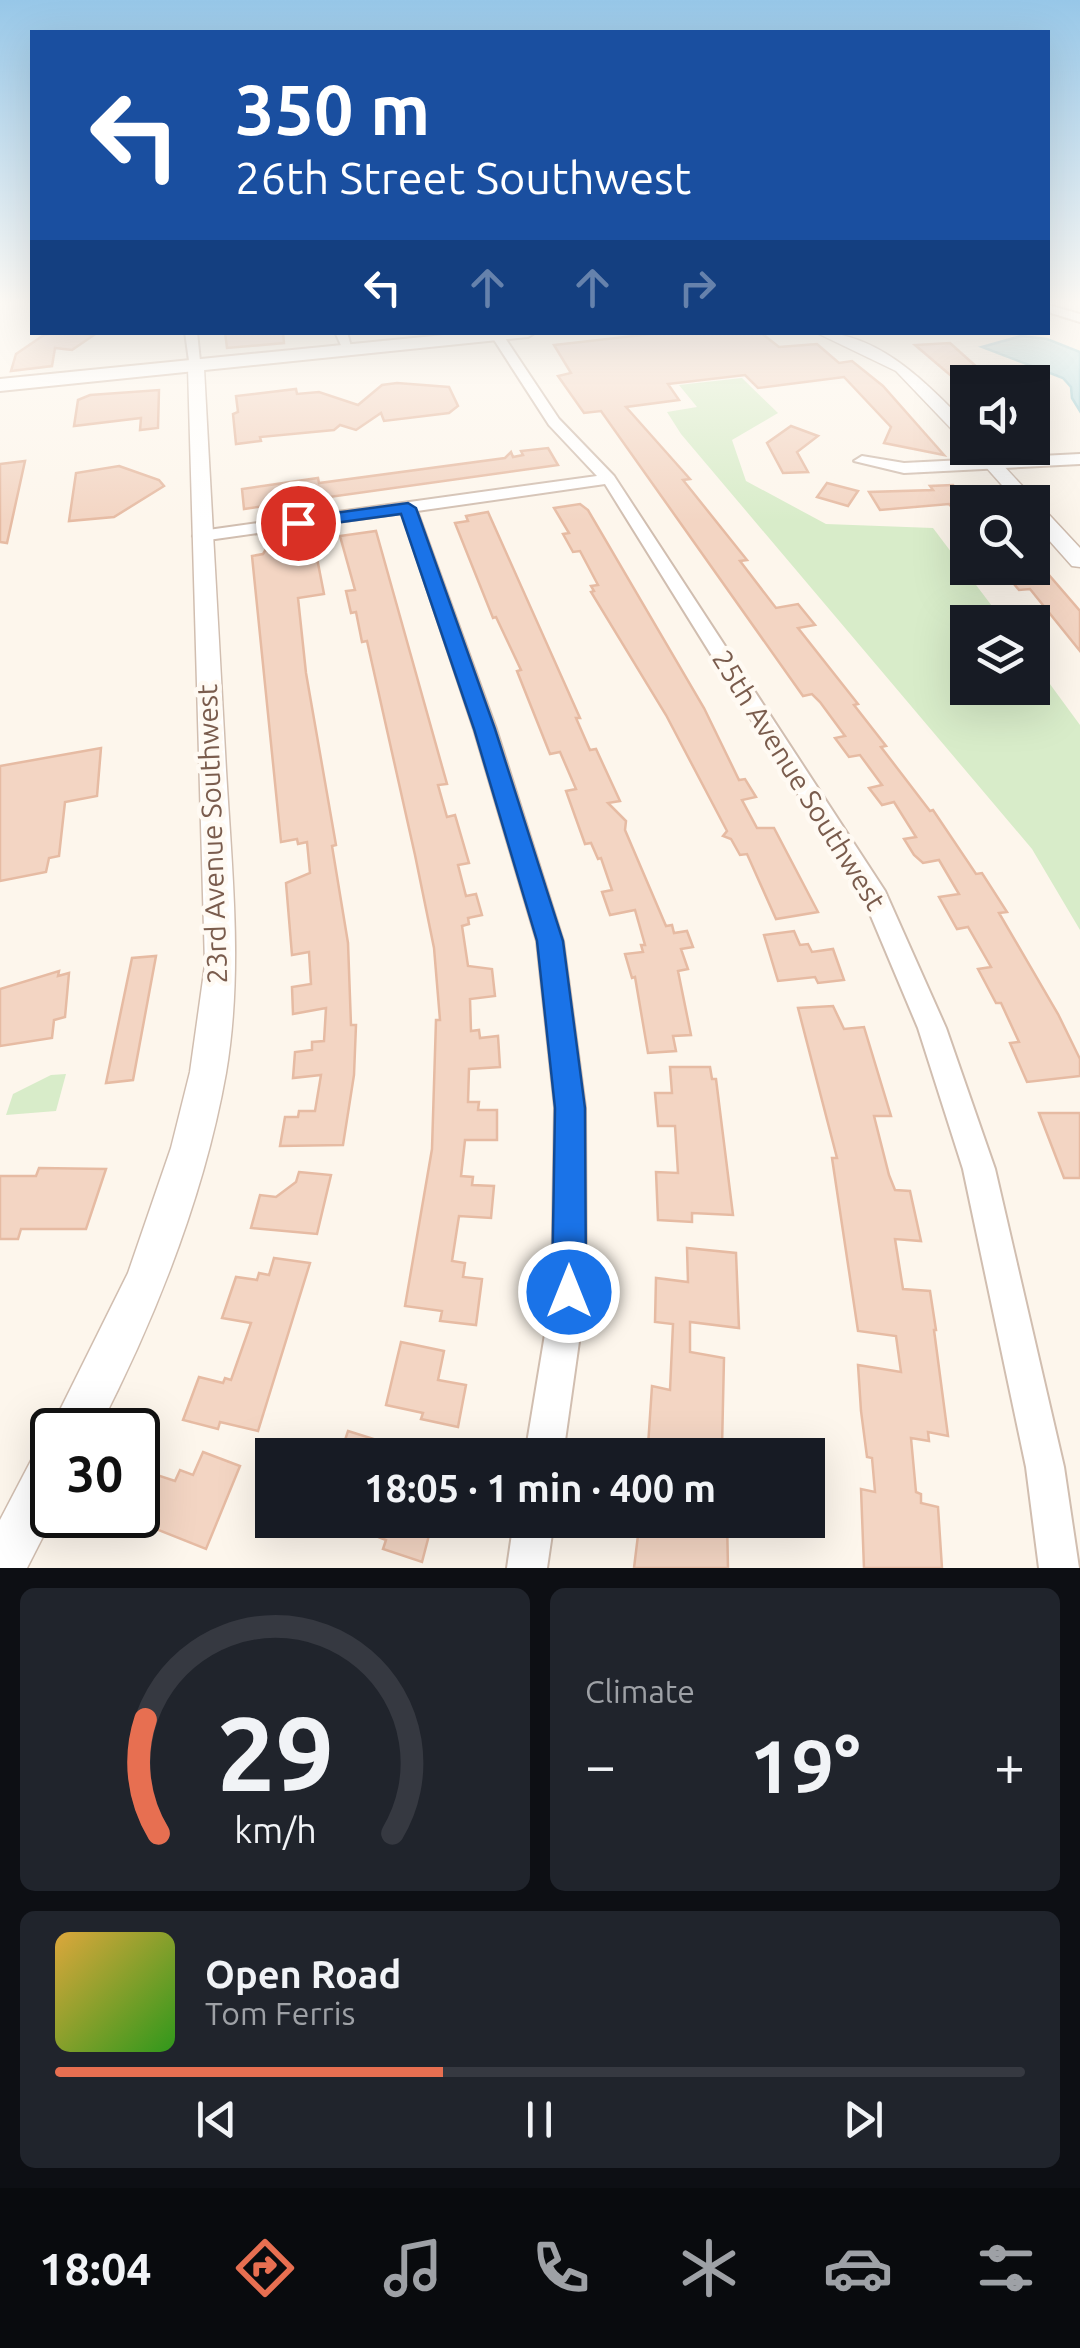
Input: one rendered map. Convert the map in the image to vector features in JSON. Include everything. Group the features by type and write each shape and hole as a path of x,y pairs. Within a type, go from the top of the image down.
{"main road":[{"path":"0,385 102,376"},
{"path":"0,394 175,376"}],"street":[{"name":"23rd Avenue Southwest","path":"86,1408 146,1279 190,1148 208,1072 220,966 196,376"},
{"name":"25th Avenue Southwest","path":"524,376 554,422 609,479 876,898 932,1028 978,1169 1045,1468 1059,1568"},
{"path":"910,376 950,417"},
{"path":"1050,460 1080,459"},
{"path":"862,461 904,468 957,465"},
{"path":"995,465 1013,485"},
{"path":"201,536 609,479"},
{"path":"408,508 485,729 550,941 570,1108 569,1292 547,1438"},
{"path":"1050,528 1080,562"},
{"path":"0,1568 30,1511"},
{"path":"527,1568 531,1538"}],"green space":[{"path":"742,378 778,413 732,440 746,481 826,524 933,528 950,551 950,585 976,585 991,605 950,605 950,705 1050,705 1050,684 1080,725 1080,930 1032,849 681,434 667,412 697,407 679,385"},
{"path":"66,1074 56,1111 6,1115 13,1094 51,1075"}],"water":[{"path":"1058,376 1080,376 1080,411 1072,398 1071,387"}],"building":[{"path":"558,376 735,376 668,384 679,400 626,407 690,479 683,480 747,560 740,561 776,608 798,604 815,625 798,628 858,704 854,705 886,746 881,747 933,810 976,874 982,873 1007,912 999,913 1058,1014 1080,1059 1080,1076 1027,1082 1010,1043 1019,1042 1001,1003 996,1003 978,969 991,967 968,927 957,929 939,897 959,894 939,860 923,863 914,855 904,839 916,837 894,802 882,805 869,788 882,785 860,755 849,757 835,738 845,736 820,702 812,694 803,696 601,411 584,413"},
{"path":"746,376 871,376 944,455 884,443 891,427 844,377 758,388"},
{"path":"382,385 449,387 458,406 449,413 384,421 381,413 356,430 340,425 334,430 260,437 261,441 236,444 236,396 296,389 297,394 319,392 358,405"},
{"path":"159,390 158,428 140,430 141,418 74,426 78,400 90,395"},
{"path":"791,426 818,436 797,452 808,472 783,473 767,443"},
{"path":"548,448 558,465 244,509 242,489 318,478 319,483 505,458 511,452 513,457 523,455 521,451"},
{"path":"25,461 7,543 0,542 0,464"},
{"path":"119,466 159,480 164,486 114,517 69,521 76,473"},
{"path":"827,483 858,491 848,506 817,497"},
{"path":"950,485 950,505 880,510 869,492 933,490 930,486"},
{"path":"580,504 588,510 704,708 739,780 745,779 756,797 742,800 757,828 774,828 818,912 776,919 747,854 740,855 731,839 723,836 727,831 666,715 591,592 591,586 598,585 580,551 573,552 563,534 569,533 554,508"},
{"path":"488,512 580,718 576,718 590,750 596,749 620,801 608,803 626,821 625,830 666,926 672,925 674,933 687,931 693,947 681,949 688,969 678,971 691,1035 673,1036 676,1051 648,1053 635,977 632,978 625,954 643,952 641,945 645,945 635,910 610,915 602,892 612,890 601,858 598,859 591,843 585,844 566,791 576,789 560,752 550,754 517,671 521,670 496,617 493,618 455,523 468,521 466,516"},
{"path":"376,531 447,784 438,785 447,817 455,815 469,863 458,865 466,896 476,894 482,915 468,918 469,924 462,926 468,966 492,969 495,996 470,999 471,1031 479,1030 480,1038 498,1036 500,1067 469,1069 468,1102 479,1102 478,1110 497,1110 497,1140 465,1140 461,1176 473,1177 472,1185 494,1186 491,1218 459,1216 452,1261 465,1263 463,1277 482,1279 476,1325 440,1321 442,1311 405,1306 432,1149 436,1020 440,1020 434,948 415,855 367,641 362,642 356,612 351,613 346,591 355,590 340,536"},
{"path":"296,537 300,555 316,553 324,594 298,598 306,673 336,845 332,846 348,943 351,1025 356,1025 354,1075 343,1145 280,1146 285,1117 298,1117 299,1111 315,1111 321,1075 293,1078 295,1052 312,1050 312,1042 324,1041 326,1008 293,1014 292,987 311,984 309,952 292,955 286,883 310,873 307,842 281,842 252,556"},
{"path":"1050,576 1080,611 1080,651 1050,614 1050,605 1043,605 1030,589 1019,590 1015,585 1050,585"},
{"path":"101,748 97,796 65,802 59,856 49,858 46,872 0,881 0,766"},
{"path":"794,931 800,945 808,944 812,952 833,949 844,980 818,983 815,977 778,981 764,935"},
{"path":"156,956 133,1080 106,1083 132,958"},
{"path":"59,971 58,976 69,973 65,1017 54,1020 52,1038 0,1046 0,989"},
{"path":"833,1006 844,1029 864,1027 891,1116 874,1116 889,1175 895,1190 910,1191 921,1241 895,1239 903,1289 930,1291 936,1330 948,1436 928,1432 929,1441 911,1438 916,1492 921,1494 921,1503 938,1507 942,1568 864,1568 861,1489 875,1492 872,1458 867,1457 858,1365 901,1372 896,1336 858,1331 832,1158 837,1158 798,1008"},
{"path":"670,1067 710,1067 712,1079 716,1079 733,1215 692,1213 692,1222 658,1220 656,1172 678,1173 675,1126 658,1126 655,1093 672,1093"},
{"path":"1039,1113 1080,1113 1080,1178 1064,1178"},
{"path":"39,1168 106,1169 86,1229 21,1229 18,1239 0,1239 0,1176 36,1176"},
{"path":"299,1172 331,1175 317,1234 251,1228 260,1195 276,1197 296,1182"},
{"path":"687,1248 736,1253 739,1328 690,1322 690,1352 724,1358 722,1438 649,1438 652,1386 670,1390 673,1324 655,1322 656,1278 688,1282"},
{"path":"274,1258 310,1263 258,1431 220,1422 218,1429 183,1420 199,1377 223,1383 225,1378 231,1380 251,1323 222,1318 236,1277 257,1280 259,1273 269,1275"},
{"path":"401,1342 444,1351 438,1380 466,1385 458,1427 421,1419 423,1413 386,1405"},
{"path":"348,1431 371,1438 346,1438"},
{"path":"203,1452 240,1466 206,1549 160,1531 160,1476 175,1481 180,1470 193,1475"},
{"path":"381,1538 428,1538 422,1562 383,1549 386,1540"},
{"path":"638,1538 727,1538 728,1568 634,1568"}],"route":[{"path":"298,523 408,508 485,729 550,941 570,1108 569,1292"}]}
